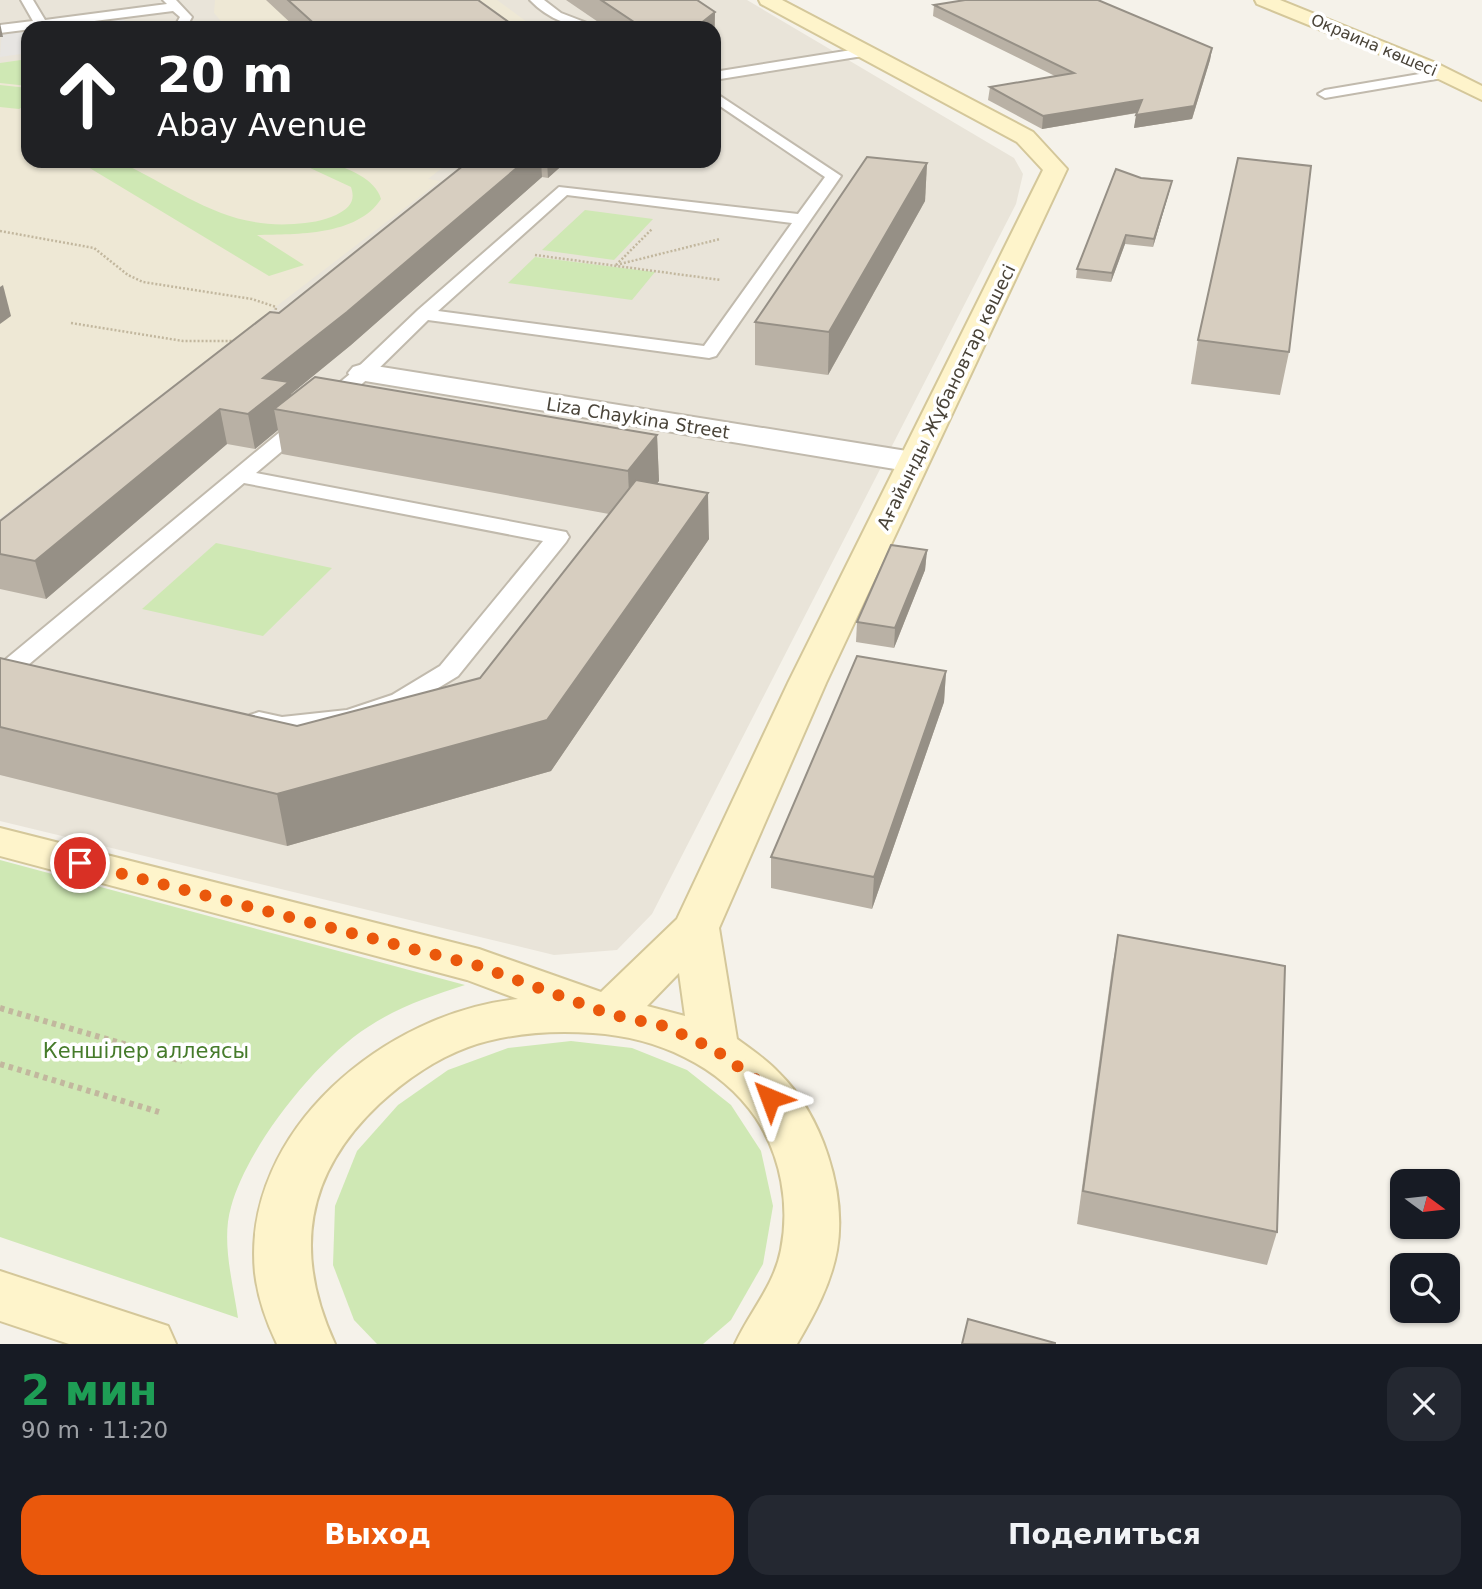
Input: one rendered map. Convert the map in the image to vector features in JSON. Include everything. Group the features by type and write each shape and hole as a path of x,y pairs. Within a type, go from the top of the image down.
{"street":[{"name":"Ағайынды Жұбановтар көшесі","path":"696,928 807,683 1055,169 1025,137 768,0"},
{"name":"Окраина көшесі","path":"1264,0 1443,74 1482,94"},
{"name":"Liza Chaykina Street","path":"363,373 913,462"},
{"path":"0,842 479,966 609,1014 664,1026 714,1049 755,1079 786,1117 806,1162 814,1212 807,1264 786,1316 764,1344"},
{"path":"306,1344 292,1319 281,1269 284,1219 299,1171 325,1127 361,1088 404,1057 452,1034 517,1017 557,1012 609,1014 696,928"},
{"path":"696,928 714,1049"},
{"path":"0,1296 147,1344"}],"lane":[{"path":"27,0 39,21"},
{"path":"536,0 557,16 572,21"},
{"path":"60,21 175,3 186,18 184,21"},
{"path":"0,29 21,26"},
{"path":"721,75 864,52"},
{"path":"1325,94 1443,74"},
{"path":"424,314 709,352 833,176 721,101"},
{"path":"4,668 363,373 424,314 564,190 801,219"},
{"path":"239,476 558,537 449,671 401,700 350,717 282,725 241,716"},
{"path":"4,668 40,671"}],"path":[{"path":"615,265 677,204"},
{"path":"0,231 94,248 128,275 143,282 252,299 276,307 274,321"},
{"path":"615,265 722,239"},
{"path":"497,249 757,285"},
{"path":"71,323 183,341 240,341"},
{"path":"0,1008 182,1061"},
{"path":"0,1064 159,1112"}],"shaded area":[{"path":"0,0 747,0 1014,158 1023,174 1016,204 652,914 617,950 554,955 0,821"},
{"path":"215,0 497,0 526,21 221,21 214,13"},
{"path":"121,17 125,21 88,21"},
{"path":"21,29 21,54 0,57 2,32"},
{"path":"21,60 21,168 442,168 428,179 440,181 0,518 0,63"}],"green space":[{"path":"21,60 21,85 0,83 0,63"},
{"path":"0,85 21,87 21,108 0,107"},
{"path":"90,168 131,168 224,214 269,224 300,224 326,219 345,210 350,204 351,187 310,168 345,168 367,180 378,192 381,199 370,211 342,226 307,233 257,235 304,265 269,276"},
{"path":"585,210 653,219 614,260 542,250"},
{"path":"535,257 655,272 632,300 508,283"},
{"path":"216,543 332,568 263,636 142,609"},
{"name":"Кеншілер аллеясы","path":"0,860 465,985 403,1008 368,1027 348,1042 306,1083 268,1132 239,1183 228,1220 229,1262 238,1318 0,1237"},
{"path":"571,1041 632,1048 687,1070 731,1105 761,1151 773,1206 763,1264 731,1320 703,1344 377,1344 354,1320 333,1265 335,1206 357,1151 398,1105 448,1070 508,1048"}],"building":[{"path":"288,0 478,0 507,21 311,21"},
{"path":"601,0 697,0 715,12 704,21 632,21"},
{"path":"965,0 1098,0 1212,48 1194,106 1136,115 1142,100 1043,116 990,87 1074,73 934,5"},
{"path":"867,157 927,163 829,332 755,322"},
{"path":"1238,158 1311,166 1289,352 1198,340"},
{"path":"460,168 517,168 347,312 263,378 289,382 248,414 220,409 35,561 0,554 0,521 270,312 279,313"},
{"path":"1116,169 1141,178 1172,181 1154,239 1126,235 1112,273 1077,269"},
{"path":"315,377 657,435 628,471 274,409"},
{"path":"636,480 708,493 547,720 277,794 0,727 0,658 297,726 480,678"},
{"path":"891,545 927,550 895,628 857,622"},
{"path":"857,656 946,671 874,877 771,857"},
{"path":"1118,935 1285,966 1277,1232 1083,1191"},
{"path":"968,1319 1055,1343 1055,1344 962,1344"}],"route":[{"path":"80,863 479,966 609,1014 664,1026 714,1049 755,1079 770,1098"}]}
